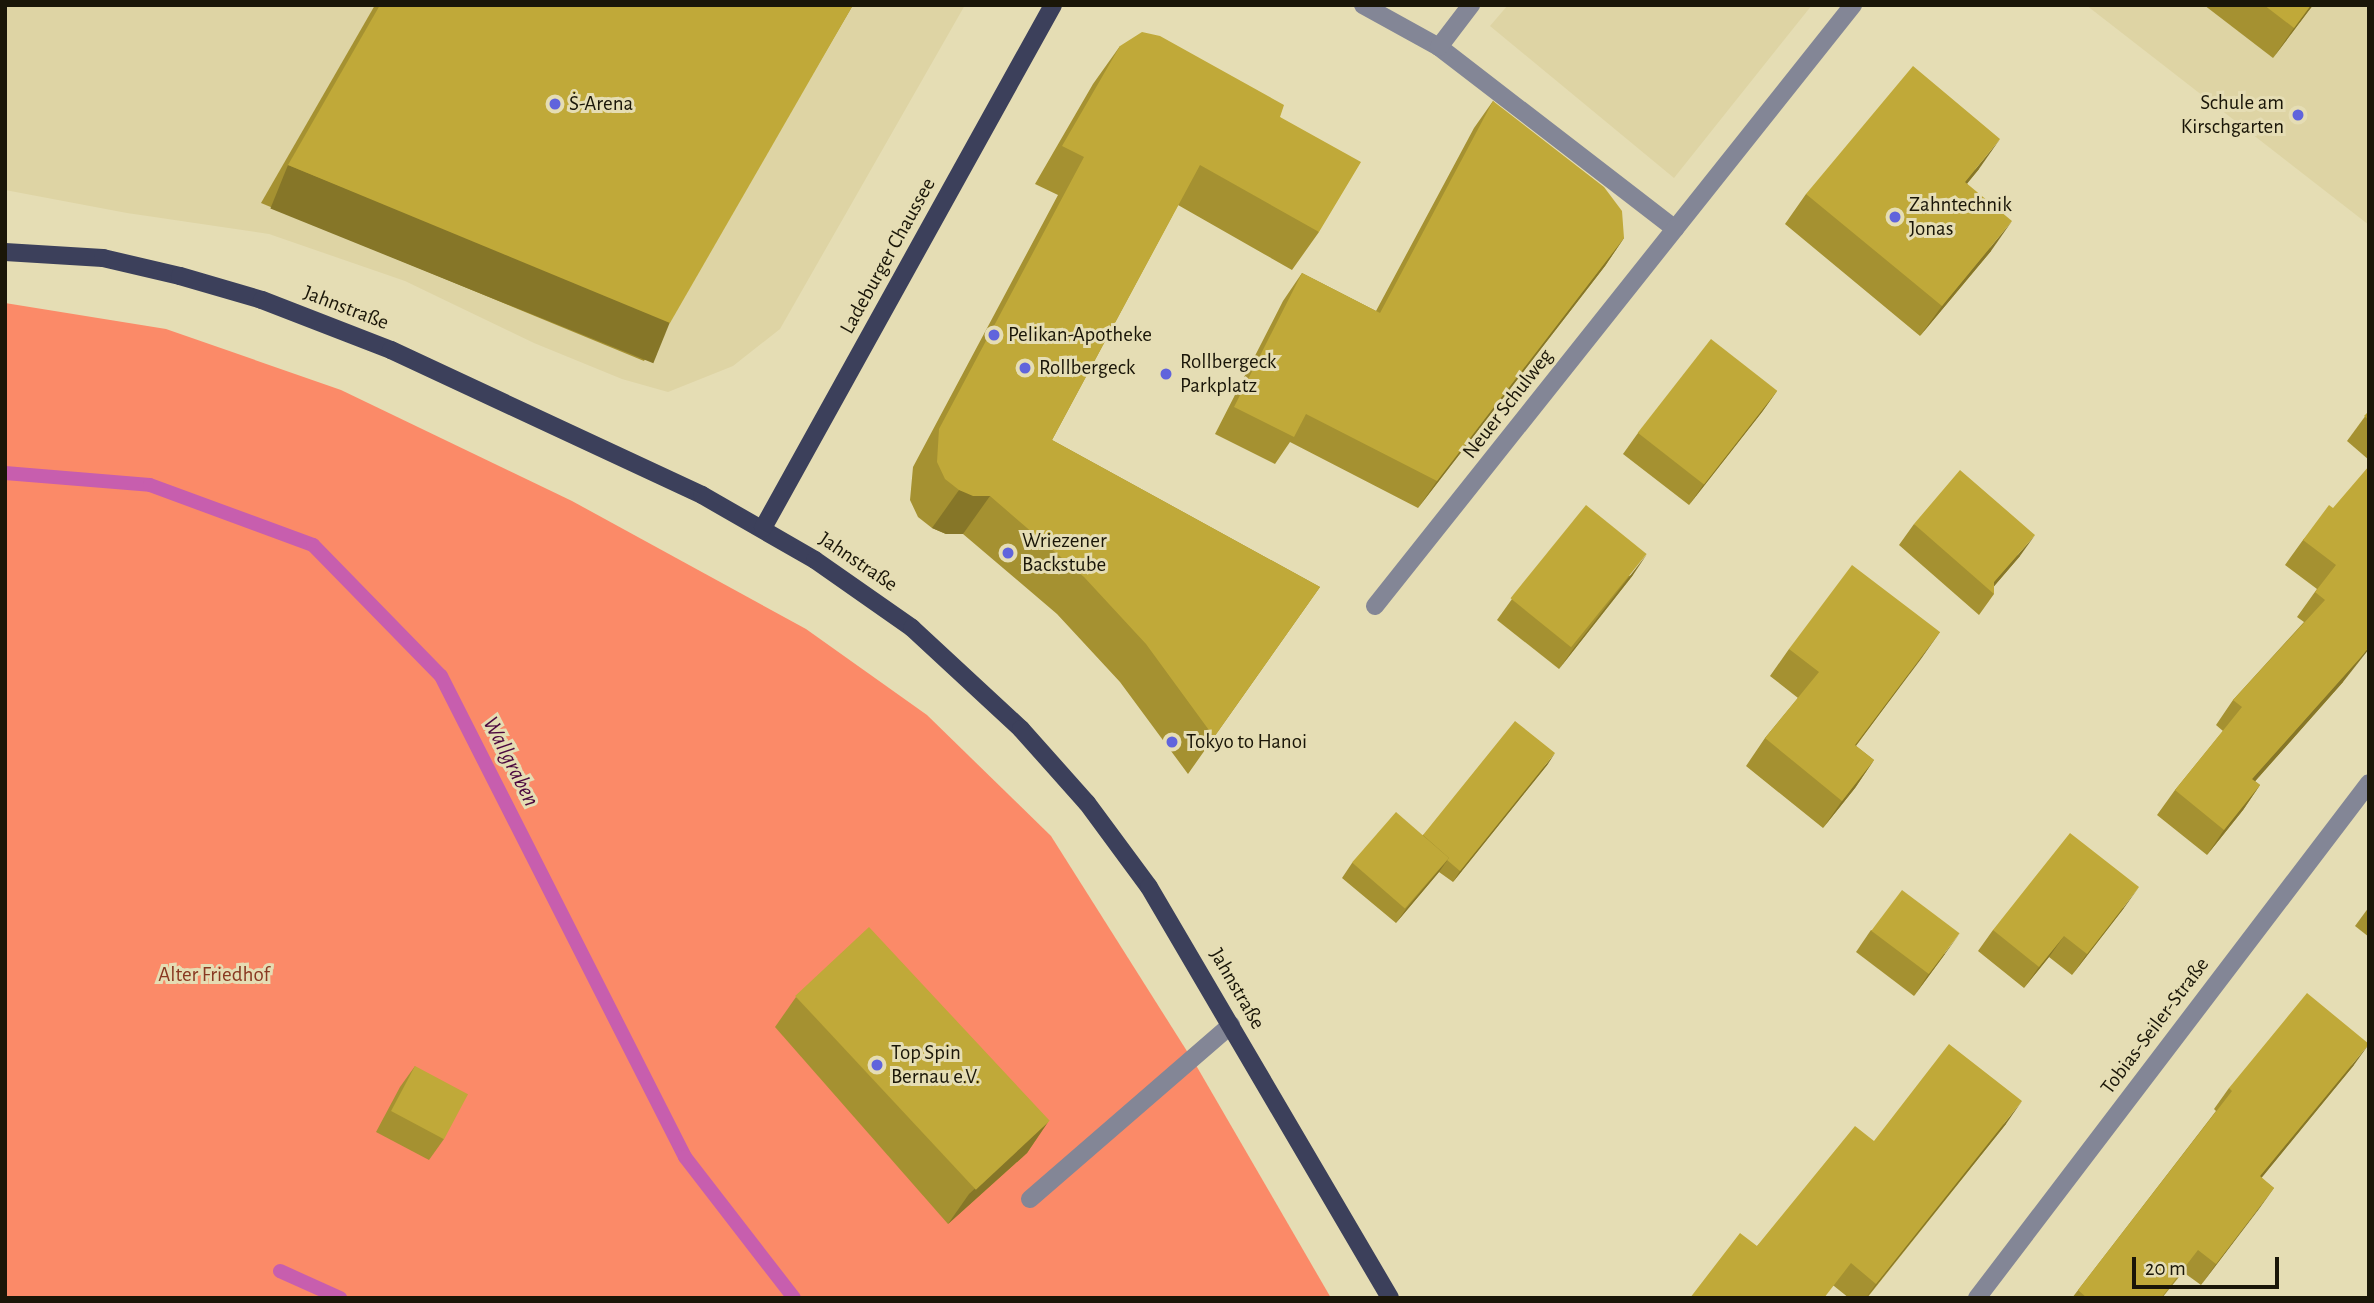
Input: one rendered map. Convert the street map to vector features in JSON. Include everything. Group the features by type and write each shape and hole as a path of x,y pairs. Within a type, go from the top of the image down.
{"main road":[{"name":"Ladeburger Chaussee","path":"763,528 1053,5"},
{"name":"Jahnstraße","path":"5,252 103,258 180,276 262,300 476,388 702,495 763,528 815,560 912,628 956,665 1021,729 1087,803 1149,887 1390,1298"}],"street":[{"path":"1363,5 1439,47 1675,229"},
{"path":"1439,47 1471,5"},
{"name":"Neuer Schulweg","path":"1375,606 1853,5"},
{"name":"Tobias-Seiler-Straße","path":"1977,1298 2369,783"},
{"path":"1030,1199 1231,1025"}],"shaded area":[{"path":"5,5 965,5 780,329 733,366 668,392 622,379 534,343 405,281 269,234 127,213 5,190"},
{"path":"1508,5 1812,5 1674,178 1490,26"},
{"name":"Schule am Kirschgarten","path":"2086,5 2369,5 2369,225"}],"green space":[{"name":"Alter Friedhof","path":"5,303 166,329 341,390 572,501 806,629 927,715 1051,836 1197,1067 1331,1298 5,1298"}],"building":[{"name":"Ṡ-Arena","path":"380,5 853,5 670,323 288,165"},
{"path":"2264,5 2311,5 2294,28"},
{"name":"Rollbergeck","path":"1142,32 1160,36 1284,105 1280,117 1361,162 1319,232 1200,165 1052,440 1320,587 1214,737 1146,644 1084,577 990,496 973,496 959,490 945,479 937,462 939,429 1084,157 1062,146 1120,46"},
{"path":"1913,66 2000,139 1965,182 2012,221 1942,306 1806,194"},
{"path":"1493,101 1604,187 1622,211 1624,238 1437,481 1306,414 1294,437 1234,407 1302,273 1380,313"},
{"path":"1711,339 1777,391 1704,484 1638,433"},
{"path":"2369,466 2369,647 2252,779 2260,785 2224,830 2175,790 2242,707 2233,700 2325,600 2315,592 2336,565 2303,540 2329,505 2333,508"},
{"path":"1960,470 2035,535 1994,582 1994,594 1914,524"},
{"path":"1586,505 1647,554 1571,647 1510,598"},
{"path":"1852,565 1940,632 1855,745 1874,760 1842,801 1765,738 1819,672 1789,649"},
{"path":"1515,721 1555,753 1460,871 1423,835"},
{"path":"1396,812 1449,858 1405,908 1352,863"},
{"path":"2070,833 2139,887 2087,954 2064,936 2039,967 1993,930"},
{"path":"1902,890 1960,933 1929,974 1871,931"},
{"path":"869,927 1050,1121 976,1190 795,996"},
{"path":"2307,993 2369,1044 2260,1176 2274,1188 2216,1264 2198,1250 2161,1298 2087,1298 2078,1290 2232,1091 2229,1088"},
{"path":"1949,1044 2022,1101 1876,1284 1851,1263 1824,1298 1690,1298 1740,1233 1757,1246 1855,1126 1874,1141"},
{"path":"415,1066 468,1094 444,1139 391,1111"}],"waterway":[{"name":"Wallgraben","path":"5,473 150,485 313,545 441,676 685,1157 794,1298"},
{"name":"Wallgraben","path":"280,1271 340,1298"}],"place":[{"name":"Ṡ-Arena","path":"555,104"},
{"name":"Schule am Kirschgarten","path":"2298,115"},
{"name":"Zahntechnik Jonas","path":"1895,217"},
{"name":"Pelikan-Apotheke","path":"994,335"},
{"name":"Rollbergeck","path":"1025,368"},
{"name":"Rollbergeck Parkplatz","path":"1166,374"},
{"name":"Wriezener Backstube","path":"1008,553"},
{"name":"Tokyo to Hanoi","path":"1172,742"},
{"name":"Top Spin Bernau e.V.","path":"877,1065"}]}
